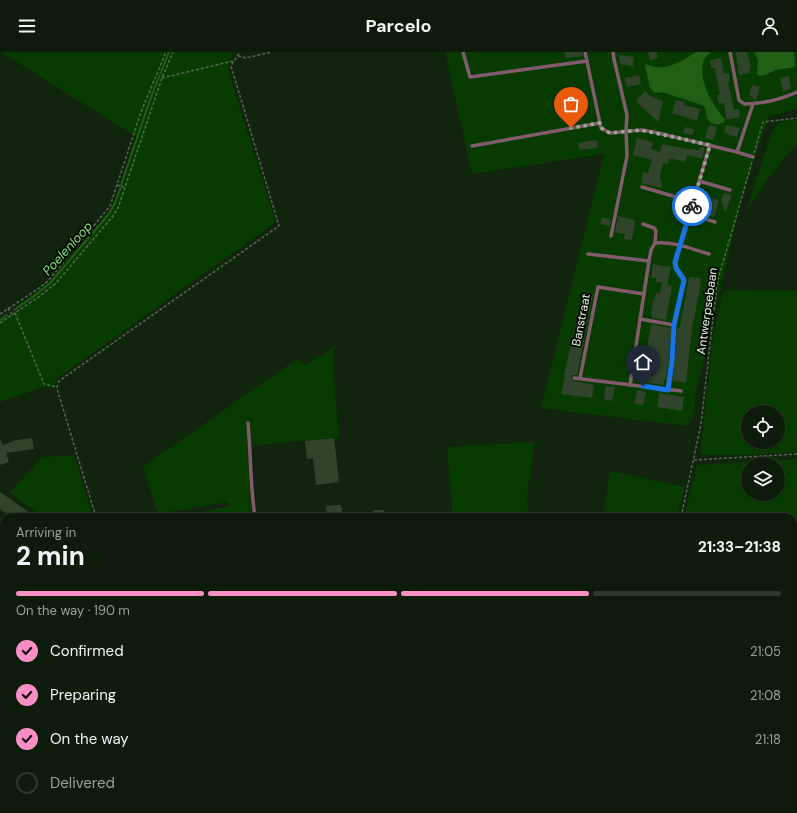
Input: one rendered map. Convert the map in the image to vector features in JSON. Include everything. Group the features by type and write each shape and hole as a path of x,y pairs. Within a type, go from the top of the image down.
{"lane":[{"path":"463,52 470,77 587,61"},
{"path":"585,52 601,128 610,133 626,130 647,131 710,145 753,157"},
{"path":"610,236 627,156 627,115 613,52"},
{"path":"730,52 739,100 744,104 753,104 788,96 797,92"},
{"path":"737,152 753,104"},
{"path":"472,146 600,123"},
{"path":"668,390 672,361 674,325 684,280 676,268 675,262 710,145"},
{"path":"699,181 730,190"},
{"path":"642,187 693,202"},
{"path":"689,214 715,222"},
{"path":"630,385 649,260 651,250 655,243 656,231 654,228 643,224"},
{"path":"655,243 660,242 679,245 709,254"},
{"path":"588,254 649,260"},
{"name":"Banstraat","path":"580,378 598,287 644,294"},
{"path":"640,319 674,325"},
{"path":"574,378 681,391"},
{"path":"248,423 252,500 254,513"}],"path":[{"path":"0,314 38,289 48,280 110,206 141,112 166,52"},
{"path":"0,323 40,296 56,282 113,216 118,208 162,78 173,52"},
{"path":"95,513 57,387 58,381 279,226 231,66 239,52"},
{"path":"238,56 246,58 272,52"},
{"path":"162,78 234,60"},
{"name":"Antwerpsebaan","path":"682,513 701,424 717,283 763,122 797,118"},
{"path":"117,185 124,187"},
{"path":"8,308 12,315"},
{"path":"15,314 44,384 57,387"},
{"path":"694,460 797,454"}],"shaded area":[{"path":"1,52 233,52 228,70 275,219 272,225 58,378 54,388 44,387 0,402 0,321 45,289 108,216 122,188 138,138"},
{"path":"445,52 797,52 797,109 769,116 743,193 695,396 694,419 690,419 688,426 541,408 604,154 472,174"},
{"path":"696,52 711,52 704,59 702,65 703,79 710,98 725,119 722,123 714,124 710,122 707,117 705,107 702,105 662,92 655,93 650,88 645,66 646,64 654,67 666,67 682,61"},
{"path":"754,52 794,52 795,65 793,68 776,70 766,75 759,76 757,74 758,60"},
{"path":"797,119 797,144 757,194 746,212 773,130 781,122"},
{"path":"729,290 797,291 797,452 748,455 701,455 713,337 724,291"},
{"path":"335,346 333,363 339,437 248,446 252,513 197,513 229,506 228,502 158,513 143,467 297,359 306,365"},
{"path":"534,442 527,500 530,513 453,513 447,447"},
{"path":"74,455 92,513 38,513 10,493 42,457"},
{"path":"797,459 797,513 685,513 697,465 741,462 741,501 785,501 785,460"},
{"path":"610,471 685,487 678,513 604,513"}],"building":[{"path":"565,52 582,52 583,56 566,58"},
{"path":"648,52 657,52 658,58 650,60"},
{"path":"736,52 747,52 751,68 749,69 750,73 739,75"},
{"path":"619,55 634,57 633,66 620,64"},
{"path":"721,58 724,74 729,73 730,82 728,82 734,110 739,109 740,117 727,120 724,103 719,104 717,95 720,95 715,68 711,68 710,60"},
{"path":"639,75 641,84 627,87 625,78"},
{"path":"789,76 791,89 783,91 780,78"},
{"path":"752,85 760,87 756,100 753,100 753,97 749,96"},
{"path":"645,91 652,97 663,101 658,122 636,101"},
{"path":"676,100 685,102 684,105 700,109 697,121 672,113"},
{"path":"709,125 717,127 713,140 705,138"},
{"path":"726,125 740,128 737,137 724,133"},
{"path":"685,127 694,129 693,135 683,133"},
{"path":"637,138 653,142 651,149 660,152 662,144 693,150 698,150 702,147 705,148 702,159 687,155 685,162 669,158 668,164 663,163 660,176 660,180 662,181 661,188 641,183 643,172 648,173 652,160 633,155"},
{"path":"597,140 598,148 579,150 578,143"},
{"path":"724,193 732,195 725,213 721,201"},
{"path":"713,198 719,200 714,217 703,213 706,202 711,204"},
{"path":"618,216 635,220 632,240 624,239 625,234 615,232"},
{"path":"602,217 611,220 610,226 600,224"},
{"path":"653,264 671,267 667,285 672,286 666,320 652,318 651,315 653,300 656,293 660,294 662,282 656,282 656,278 651,278"},
{"path":"689,277 701,278 699,296 693,321 686,383 672,381 677,329 680,327"},
{"path":"583,293 593,295 577,375 572,375 571,378 573,381 594,385 592,398 561,394"},
{"path":"651,324 671,328 669,361 664,385 642,382"},
{"path":"606,386 615,387 612,401 604,399"},
{"path":"637,390 646,392 643,405 635,404"},
{"path":"659,393 684,397 682,411 657,407"},
{"path":"32,438 34,449 6,453 9,462 0,465 0,439 3,445 16,440"},
{"path":"334,438 339,482 316,485 313,458 307,459 305,441"},
{"path":"0,492 30,513 6,513 0,509"},
{"path":"341,505 342,513 327,513 326,506"},
{"path":"373,510 384,510 384,513 373,513"}],"waterway":[{"name":"Poelenloop","path":"121,185 151,97 169,52"},
{"name":"Poelenloop","path":"14,310 50,283 108,215 114,205 121,187"},
{"name":"Poelenloop","path":"0,320 7,315"}],"way so far":[{"path":"571,128 600,123 601,128 610,133 626,130 641,130 666,134 710,145 692,206"}],"route":[{"path":"643,386 668,390 672,361 674,325 684,280 676,268 675,262 692,206"}]}
